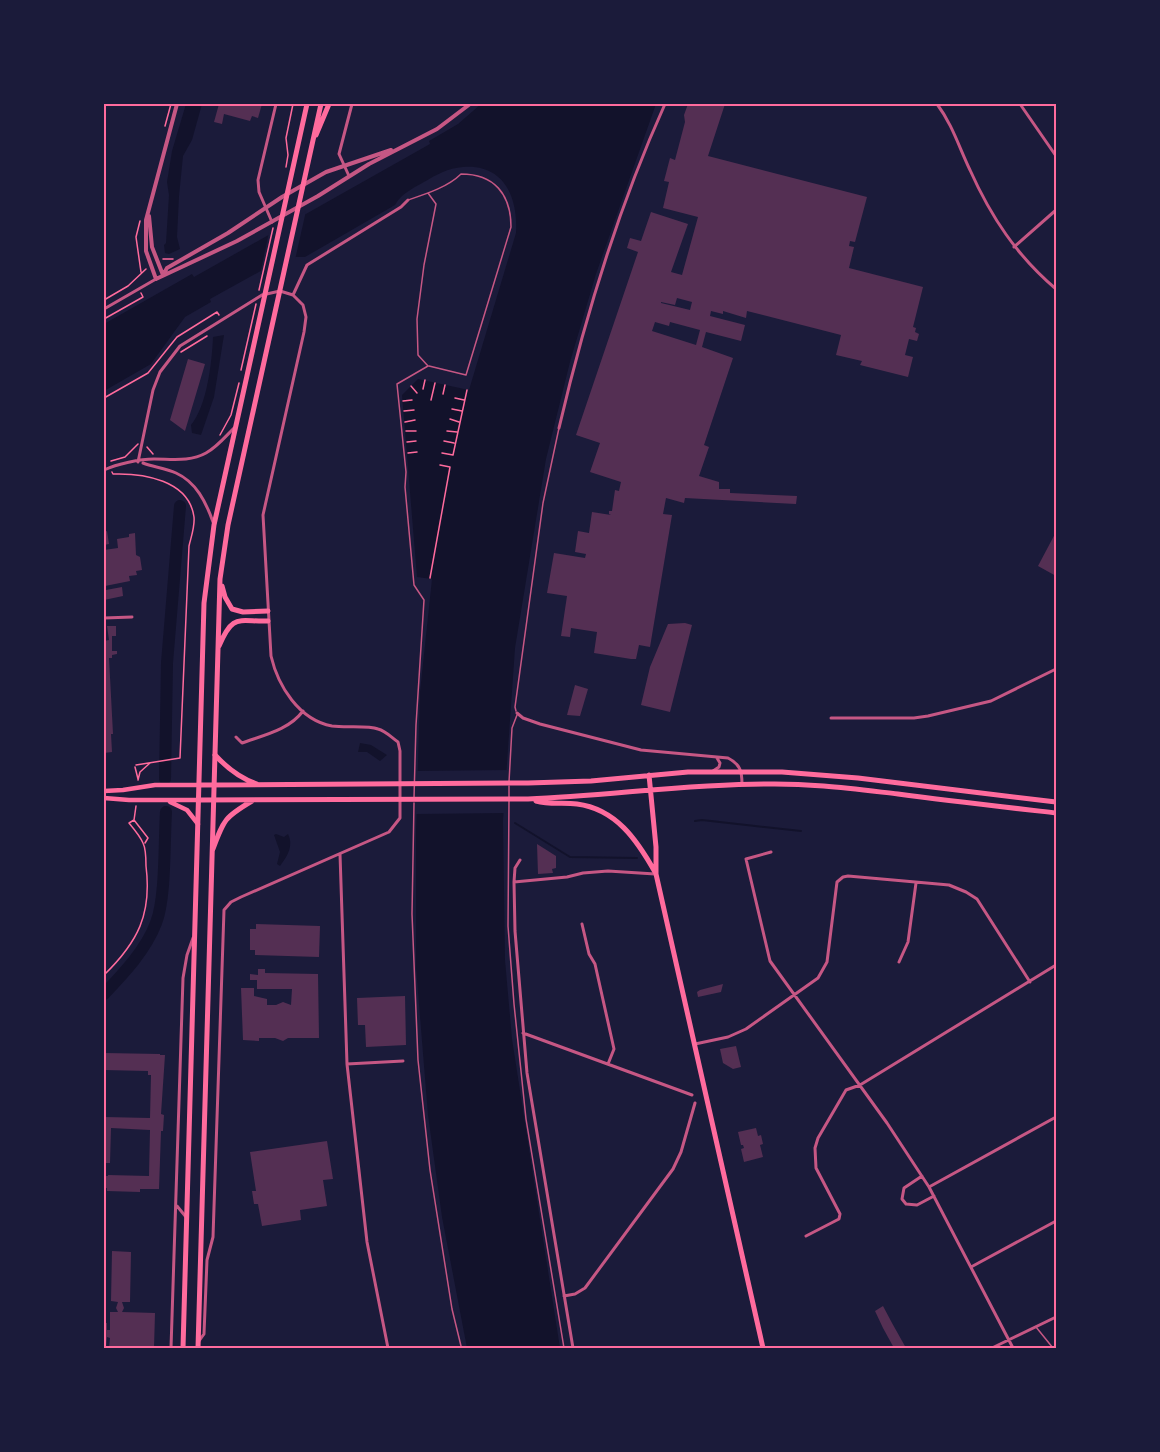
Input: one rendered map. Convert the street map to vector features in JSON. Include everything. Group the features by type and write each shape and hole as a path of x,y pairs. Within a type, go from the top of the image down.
{"main road":[{"path":"183,1348 204,603 214,525 307,104"},
{"path":"198,1346 220,579 228,525 321,104"},
{"path":"313,142 329,104"},
{"path":"220,579 225,597 232,609 243,612 268,611"},
{"path":"217,651 225,633 238,621 245,619 268,621"},
{"path":"214,755 228,769 245,780 264,786"},
{"path":"104,791 155,785 528,783 712,772 782,771 1056,802"},
{"path":"649,775 656,847 656,874 763,1348"},
{"path":"177,803 199,800 528,799 583,797 742,784 818,786 1056,813"},
{"path":"104,798 168,800 187,810 198,824"},
{"path":"528,799 549,804 578,804 605,812 635,838 656,874"},
{"path":"212,854 220,829 228,815 254,800"}],"street":[{"path":"156,279 146,250 145,235 149,209 177,104"},
{"path":"272,222 259,192 258,180 276,104"},
{"path":"349,176 339,154 352,104"},
{"path":"104,309 156,279 272,222 400,147 437,129 470,104"},
{"path":"559,428 601,273 623,207 665,104"},
{"path":"937,104 956,135 979,190 1014,247 1027,263 1056,289"},
{"path":"1020,104 1056,156"},
{"path":"163,276 167,268 317,177 343,165 400,147"},
{"path":"293,295 307,265 401,207 408,200"},
{"path":"149,209 150,237 163,276"},
{"path":"1014,247 1056,210"},
{"path":"140,462 141,444 153,390 160,372 180,346 262,295 280,291 293,295 303,305 306,317 263,515 271,656 275,673 283,689 312,718 330,726 378,728 398,742 400,751 399,818 389,832 241,897 227,906 224,915 213,1237 207,1260 204,1334 198,1346"},
{"path":"104,470 151,459 175,460 204,454 220,443 237,424"},
{"path":"140,462 175,472 187,480 201,497 214,525"},
{"path":"104,618 132,617"},
{"path":"831,718 928,716 991,701 1056,669"},
{"path":"236,737 242,743 278,730 293,723 303,711"},
{"path":"518,713 523,718 540,724 641,750 728,758 736,762 742,772 742,784"},
{"path":"712,772 719,767 720,763 716,757"},
{"path":"771,852 746,859 767,956 860,1085 929,1187 1013,1348"},
{"path":"340,854 347,1064 367,1242 388,1348"},
{"path":"520,860 515,868 514,882 523,1033 532,1110 573,1348"},
{"path":"514,882 608,871 656,874"},
{"path":"694,1044 728,1037 744,1030 818,978 827,962 837,882 848,876 949,885 966,892 977,899 1030,982"},
{"path":"899,962 908,942 916,883"},
{"path":"582,924 589,954 595,963 614,1048 608,1064"},
{"path":"171,1348 183,978 194,934"},
{"path":"806,1236 839,1219 840,1214 816,1168 815,1148 818,1138 846,1090 860,1085 1056,964"},
{"path":"523,1033 692,1095"},
{"path":"347,1064 403,1061"},
{"path":"564,1296 585,1288 673,1169 681,1152 695,1103"},
{"path":"929,1187 1056,1117"},
{"path":"922,1176 904,1188 902,1199 906,1204 917,1205 934,1196"},
{"path":"176,1205 187,1218"},
{"path":"971,1267 1056,1221"},
{"path":"992,1348 1056,1317"}],"lane":[{"path":"408,200 428,194 461,174 476,174 489,180 501,190 511,215 511,227 466,375 428,366 418,355 417,320 424,265 436,204 428,194"},
{"path":"428,366 397,384 414,585 424,600 416,725 412,914 414,985 418,1060 430,1170 460,1348"},
{"path":"559,428 543,503 515,707 518,713 512,728 509,782 508,926 526,1119 564,1348"},
{"path":"1035,1326 1053,1348"}],"path":[{"path":"285,172 288,155 286,138 293,104"},
{"path":"104,300 133,281 141,272 136,237 139,224"},
{"path":"241,370 273,228"},
{"path":"104,319 143,297"},
{"path":"104,398 148,373 182,333 217,312 222,320"},
{"path":"178,354 212,333"},
{"path":"216,441 231,415 239,381"},
{"path":"423,389 425,381"},
{"path":"431,400 435,383"},
{"path":"443,394 445,385"},
{"path":"411,387 417,393"},
{"path":"442,453 453,455 467,390"},
{"path":"455,398 465,401"},
{"path":"402,401 412,400"},
{"path":"452,409 463,411"},
{"path":"403,411 414,410"},
{"path":"450,419 460,422"},
{"path":"404,422 415,420"},
{"path":"405,432 416,430"},
{"path":"447,431 458,433"},
{"path":"406,442 416,441"},
{"path":"444,441 455,444"},
{"path":"111,467 111,461 125,457 136,444 145,444 151,454 161,455"},
{"path":"407,453 417,452"},
{"path":"430,578 450,467 440,465"},
{"path":"113,474 141,475 170,484 185,497 194,515 189,546 180,758 136,765"},
{"path":"136,765 138,780 140,772 152,762"},
{"path":"136,765 140,772"},
{"path":"104,975 118,961 133,939 144,916 149,886 144,844 129,823 135,820 148,838 144,844"}],"shaded area":[{"path":"186,104 202,104 192,140 183,156 177,237 180,249 169,254 165,253 164,245 169,195 167,182 172,151"},
{"path":"481,104 656,104 596,274 570,362 546,459 515,648 503,821 505,960 512,1039 560,1348 467,1348 442,1217 428,1115 416,967 416,833 420,692 432,579 417,577 402,395 418,379 469,390 516,233 514,207 506,185 489,171 477,167 463,167 438,174 401,197 395,205 305,257 286,257 210,299 211,302 185,317 151,364 104,391 104,324 192,274 194,277 430,144 429,141 458,124"},
{"path":"224,335 214,397 201,435 192,433 191,425 201,407 208,383 213,337"},
{"path":"360,743 371,745 387,755 380,761 367,752 358,752"},
{"path":"288,834 290,838 290,847 280,866 277,864 280,852 274,835 284,837"}],"pier":[{"path":"306,211 295,260 287,260 260,275 269,232"},
{"path":"510,770 507,813 414,814 415,771"}],"building":[{"path":"219,104 262,104 258,118 252,116 250,121 224,114 222,124 214,122"},
{"path":"688,104 725,104 708,156 867,197 855,242 850,241 849,246 854,247 849,268 923,287 913,327 919,334 917,341 909,339 905,355 913,357 908,377 860,365 862,361 836,355 841,335 747,311 746,318 723,311 723,314 711,311 710,316 745,325 741,341 706,332 702,347 733,358 704,445 709,447 699,476 719,482 719,489 730,489 730,493 797,496 796,504 685,498 684,503 666,498 663,514 672,515 650,647 639,645 636,659 631,659 594,653 597,632 571,628 570,637 561,636 567,596 547,593 554,553 585,558 586,554 575,552 578,531 589,533 592,512 611,515 609,511 612,511 615,490 619,491 621,482 590,472 600,443 576,435 638,252 627,248 630,238 641,241 651,212 688,224 671,272 682,275 698,217 663,208 669,182 664,181 670,158 675,160 685,122 684,115","holes":["677,298 692,302 690,310 661,303 675,305","655,322 669,326 670,322 700,330 696,345 652,331"]},
{"path":"188,359 205,364 185,431 170,420"},
{"path":"107,531 109,544 104,545 104,532"},
{"path":"1056,532 1056,576 1038,566"},
{"path":"135,533 136,555 140,557 142,570 136,571 137,575 129,576 130,581 105,586 106,590 122,587 123,596 104,600 104,550 118,548 117,539 129,537 129,534"},
{"path":"668,624 692,625 670,712 641,705 650,667"},
{"path":"107,626 116,626 116,636 112,636 112,651 117,651 117,654 109,658 112,752 104,753 104,641 109,640"},
{"path":"575,685 588,689 580,716 567,715"},
{"path":"537,844 556,856 556,868 552,869 553,873 538,874"},
{"path":"256,924 320,926 319,957 255,955 255,950 250,950 250,929 256,929"},
{"path":"258,969 265,969 265,973 318,974 319,1038 288,1038 283,1041 275,1038 259,1038 259,1041 243,1040 241,988 254,988 254,996 267,999 267,1005 283,1002 291,1005 292,989 257,989 257,980 250,980 250,974 258,975"},
{"path":"723,984 721,992 698,997 697,992 700,990"},
{"path":"405,996 406,1045 366,1047 365,1025 358,1025 357,998"},
{"path":"736,1046 741,1067 733,1069 723,1063 720,1049"},
{"path":"104,1053 165,1055 159,1189 140,1189 140,1192 107,1191 107,1188 104,1188 104,1176 149,1176 150,1130 111,1128 110,1163 104,1163 104,1117 150,1118 151,1075 148,1075 148,1071 104,1070"},
{"path":"756,1128 758,1136 761,1135 763,1144 760,1145 763,1157 744,1162 741,1149 744,1148 738,1132"},
{"path":"327,1141 333,1179 323,1180 327,1206 300,1210 301,1220 262,1226 258,1204 254,1204 252,1191 256,1191 250,1152"},
{"path":"112,1251 131,1252 130,1302 122,1302 124,1308 122,1312 155,1313 154,1348 109,1348 110,1338 107,1337 106,1348 104,1348 104,1323 107,1323 107,1330 110,1330 110,1312 118,1312 116,1308 118,1302 111,1301"},
{"path":"883,1306 906,1348 894,1348 883,1328 875,1311"}],"waterway":[{"path":"165,779 167,663 180,506"},
{"path":"104,994 140,952 156,923 162,899 166,812"},
{"path":"695,821 801,831"},
{"path":"515,823 570,857 637,858"}]}
